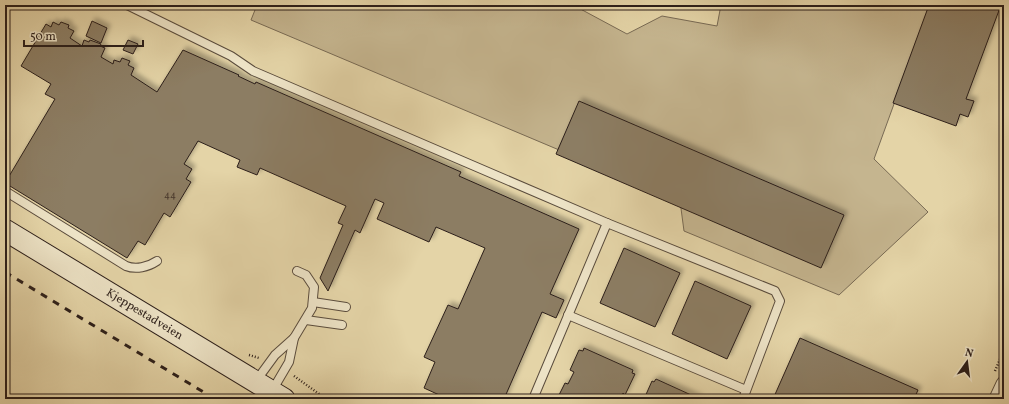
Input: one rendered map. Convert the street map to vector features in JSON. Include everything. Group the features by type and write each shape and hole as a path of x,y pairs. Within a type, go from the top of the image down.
{"main road":[{"name":"Kjeppestadveien","path":"5,230 270,391"}],"street":[{"path":"997,399 1004,384"}],"lane":[{"path":"127,5 231,56 253,71 607,223 775,291 780,301 743,399"},
{"path":"5,192 126,266 134,268 146,266 157,261"},
{"path":"534,399 607,223"},
{"path":"270,391 275,355 294,338 312,308 314,287 306,275 297,270"},
{"path":"312,302 346,307"},
{"path":"568,316 746,390"},
{"path":"306,320 342,325"},
{"path":"270,391 289,362 294,338"}],"path":[{"path":"294,377 326,399"}],"shaded area":[{"path":"257,5 573,5 627,34 662,16 717,26 721,5 930,5 874,159 928,212 839,295 684,231 680,201 251,20"}],"building":[{"path":"929,5 1001,5 966,99 974,101 968,117 960,114 956,126 893,103"},
{"path":"92,21 107,28 101,43 86,36"},
{"path":"53,22 59,25 61,22 69,25 68,28 74,31 70,38 82,46 84,40 89,42 90,40 101,44 100,46 105,48 101,57 113,64 114,60 120,62 122,58 130,61 128,65 134,68 131,75 157,92 183,50 239,75 238,76 255,84 256,82 461,172 459,176 579,229 550,294 564,300 556,318 542,312 504,399 448,399 424,388 435,362 424,357 448,305 458,309 485,248 436,227 429,242 377,219 384,203 375,199 360,233 355,230 328,291 320,278 343,225 338,223 346,206 260,168 257,175 237,167 240,160 198,141 184,164 192,169 186,179 191,182 170,217 164,213 145,245 138,241 127,258 5,183 55,99 45,94 51,84 21,66 46,24 51,27"},
{"path":"128,40 138,44 133,54 123,50"},
{"path":"579,101 844,215 821,268 556,154"},
{"path":"624,248 680,273 655,327 600,303"},
{"path":"695,281 751,306 727,359 672,334"},
{"path":"800,338 918,390 914,399 773,399"},
{"path":"584,348 633,370 632,373 635,374 625,395 623,393 620,399 557,399 565,383 568,384 574,372 570,370 579,350 583,351"},
{"path":"656,379 700,399 644,399 652,381 654,382"}],"railway":[{"path":"5,272 215,399"}]}
